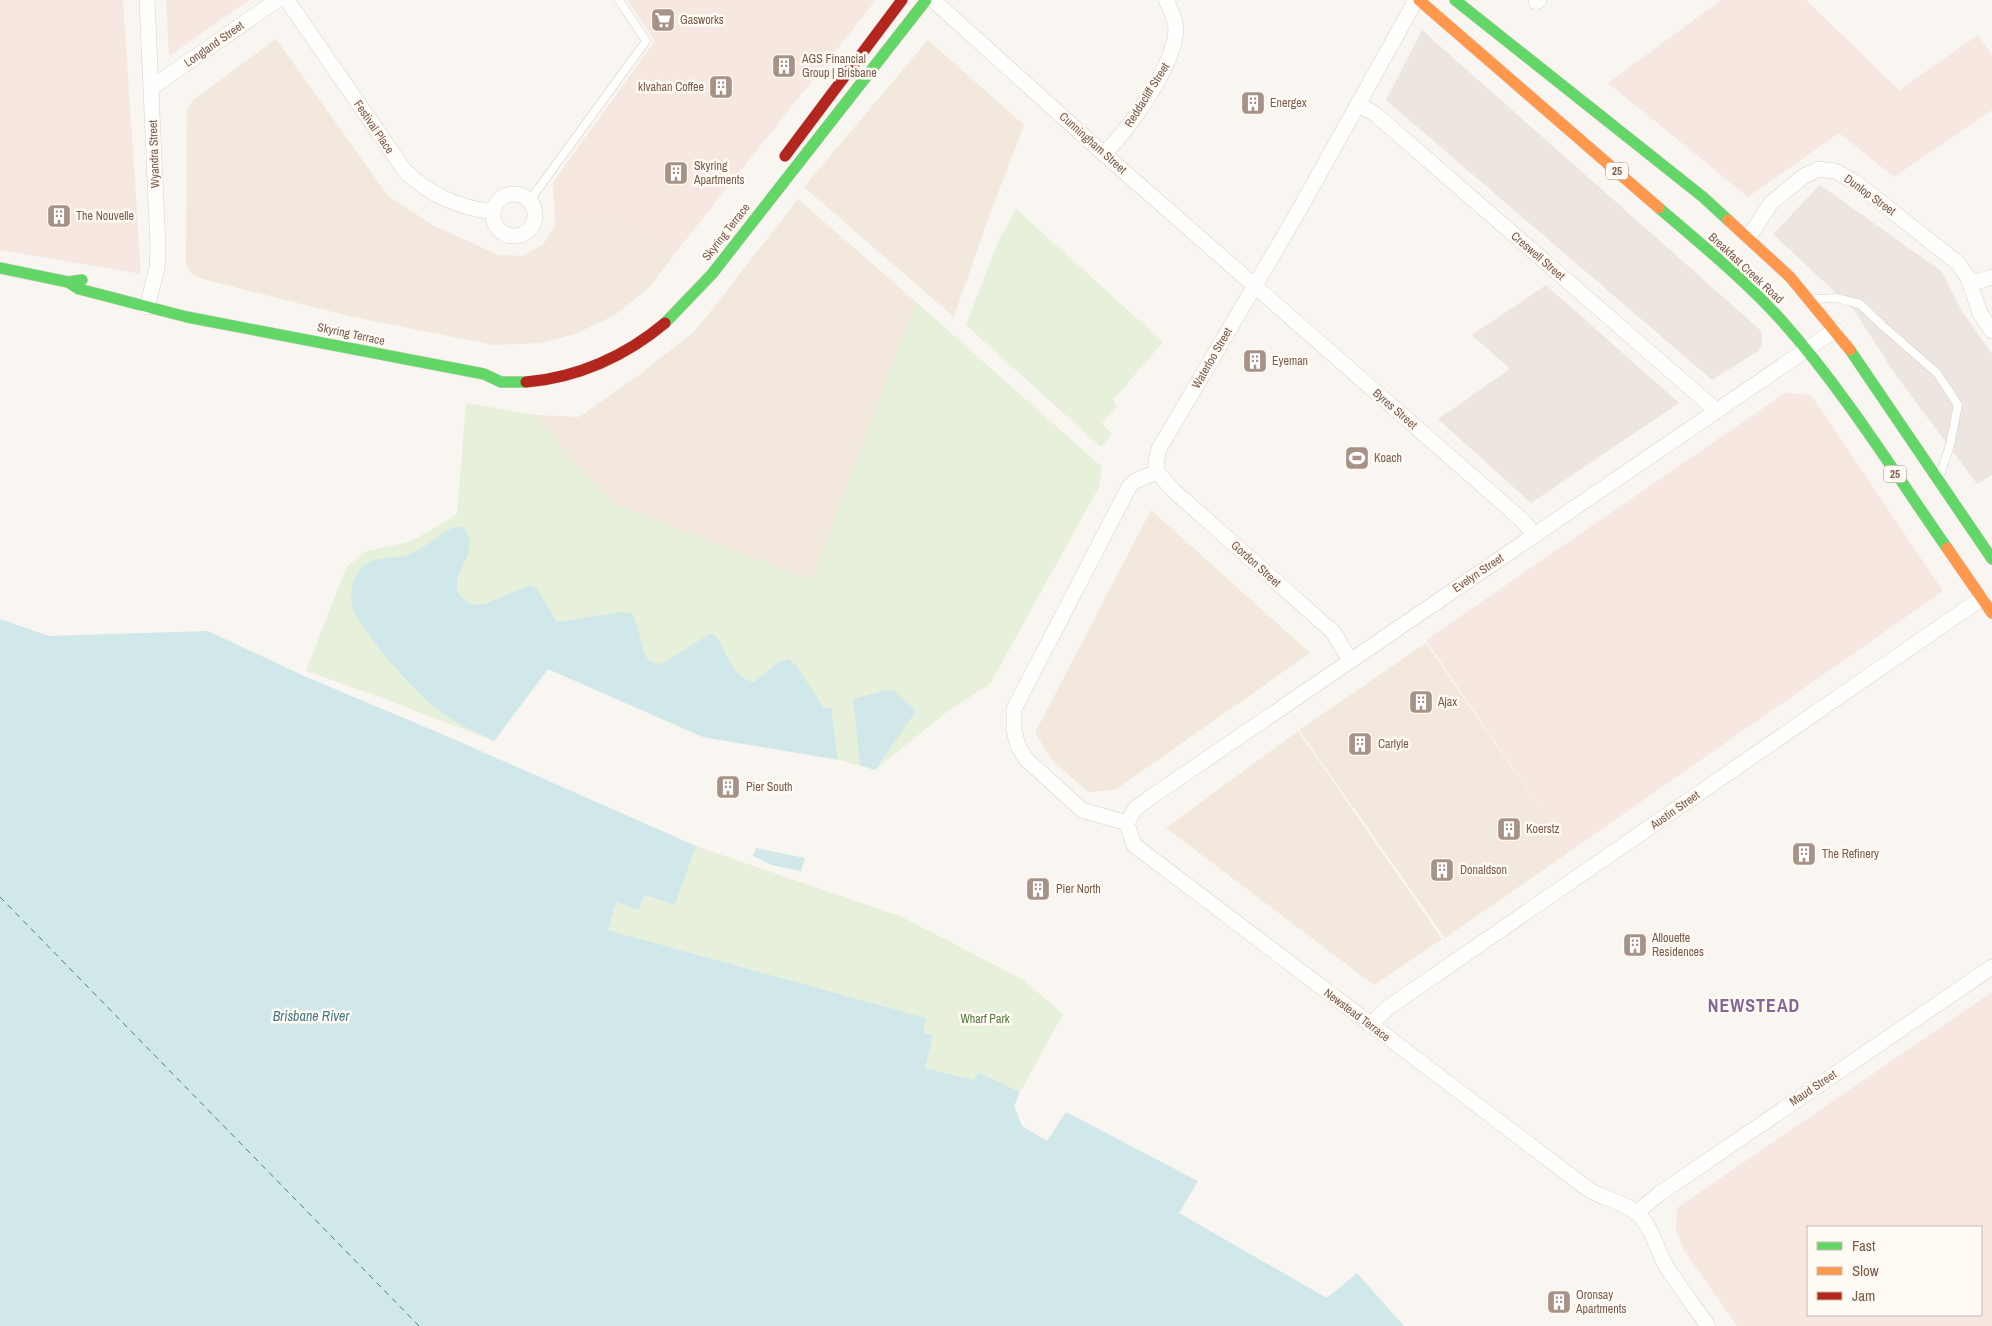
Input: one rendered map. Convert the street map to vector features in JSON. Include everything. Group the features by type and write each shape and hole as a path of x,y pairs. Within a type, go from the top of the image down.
{"main road":[{"path":"778,165 902,0"},
{"name":"Skyring Terrace","path":"68,282 79,290 150,297 224,324 270,331 484,374 500,382 524,382 552,378 582,370 614,358 647,338 672,317 729,250 926,0"},
{"name":"Breakfast Creek Road","path":"1418,0 1715,256 1762,300 1829,378 1992,613"},
{"name":"Breakfast Creek Road","path":"1455,0 1675,174 1750,237 1809,299 1835,330 1992,559"},
{"name":"Skyring Terrace","path":"629,335 653,318 678,296 704,264"},
{"name":"Skyring Terrace","path":"0,268 68,282 81,280 125,288"},
{"name":"Skyring Terrace","path":"208,308 270,331"},
{"path":"592,354 607,347"},
{"name":"Skyring Terrace","path":"484,374 508,370"}],"street":[{"name":"Wyandra Street","path":"147,0 158,247 157,268 150,297"},
{"name":"Longland Street","path":"151,88 277,0"},
{"name":"Festival Place","path":"287,0 405,171 420,185 438,197 464,208 493,212"},
{"name":"Cunningham Street","path":"933,0 1254,286"},
{"name":"Reddacliff Street","path":"1104,154 1125,131 1169,61 1176,27 1166,0"},
{"name":"Waterloo Street","path":"1157,472 1156,462 1159,449 1418,0"},
{"name":"Creswell Street","path":"1358,104 1375,114 1717,411"},
{"name":"Dunlop Street","path":"1750,237 1771,203 1804,176 1819,169 1835,172 1855,182 1952,258 1964,270 1980,313 1992,331"},
{"path":"508,194 520,194 530,200 535,208 535,218 529,231 521,236 511,236 502,233 496,226 493,212 498,201 508,194"},
{"path":"1970,284 1992,277"},
{"name":"Byres Street","path":"1254,286 1521,519 1534,534"},
{"name":"Evelyn Street","path":"1127,823 1135,809 1151,797 1835,330"},
{"path":"1127,823 1082,810 1026,759 1014,730 1014,709 1129,487 1136,481 1157,472"},
{"name":"Gordon Street","path":"1157,472 1173,490 1333,632 1350,660"},
{"name":"Austin Street","path":"1370,1025 1389,1007 1982,598"},
{"name":"Newstead Terrace","path":"1127,823 1134,845 1588,1189 1636,1212 1651,1232 1666,1265 1708,1326"},
{"name":"Maud Street","path":"1636,1212 1659,1194 1992,967"}],"lane":[{"path":"530,200 646,41 619,0"},
{"path":"1809,299 1836,298 1851,300 1860,304 1937,372 1958,406 1950,445 1938,479"}],"shaded area":[{"path":"0,0 123,0 141,274 0,250"},
{"path":"166,0 249,0 169,56"},
{"path":"627,0 876,0 673,256 623,221 555,219 553,182 655,41"},
{"path":"1721,0 1806,0 1899,90 1978,35 1992,55 1992,110 1894,177 1839,133 1748,197 1608,83"},
{"path":"1422,30 1758,328 1762,333 1762,344 1758,351 1712,380 1386,100"},
{"path":"276,39 388,196 436,227 499,255 524,256 544,243 555,226 555,219 623,221 673,256 650,287 615,315 575,334 540,343 494,345 349,316 199,278 191,273 186,263 187,110 192,101"},
{"path":"928,40 1024,125 985,227 954,317 804,187"},
{"path":"1820,185 1941,271 1963,313 1992,354 1992,475 1977,484 1895,374 1854,310 1773,234"},
{"path":"798,199 916,302 812,580 615,505 568,456 536,415 579,417 639,375 696,330"},
{"path":"1546,285 1679,403 1531,503 1438,419 1510,369 1472,335"},
{"path":"1785,393 1811,395 1943,591 1569,852 1426,640"},
{"path":"1151,510 1310,653 1115,790 1088,792 1053,761 1035,733"},
{"path":"1426,643 1569,852 1445,938 1299,730"},
{"path":"1298,731 1442,939 1374,985 1166,828"},
{"path":"1992,992 1992,1326 1737,1326 1683,1249 1676,1228 1677,1208"}],"green space":[{"path":"1016,209 1163,342 1113,400 1117,406 1102,423 1112,434 1101,447 966,325 998,242"},
{"path":"916,302 1102,467 1099,487 990,684 948,711 875,770 836,759 703,737 548,669 494,741 306,671 346,568 364,552 412,541 457,514 466,403 536,415 568,456 615,505 812,580"},
{"name":"Wharf Park","path":"696,846 902,917 1022,979 1063,1014 1020,1092 978,1072 974,1080 925,1068 933,1036 923,1033 926,1018 608,930 616,902 643,895 675,905"}],"water":[{"path":"455,527 463,527 469,536 470,545 457,586 459,594 471,605 484,604 531,585 537,589 557,622 621,612 631,613 637,625 644,651 650,662 658,664 666,662 707,635 714,634 740,675 754,682 777,663 788,659 796,665 824,708 831,708 838,760 703,737 548,669 494,741 450,718 416,690 376,645 357,616 352,606 351,597 355,578 360,570 369,562 410,554"},
{"name":"Brisbane River","path":"0,619 49,636 208,631 304,676 449,737 696,846 675,905 644,895 639,910 616,902 608,930 926,1018 923,1033 933,1035 925,1068 974,1080 978,1072 1020,1092 1014,1106 1022,1126 1047,1141 1066,1112 1198,1181 1179,1213 1327,1298 1357,1273 1404,1326 0,1326"},
{"path":"893,690 916,711 875,770 860,765 853,699"},
{"path":"756,848 805,858 801,871 771,865 753,856"}],"ferry route":[{"path":"0,897 419,1326"}],"traffic: fast":[{"path":"665,323 712,274 926,0"},
{"path":"1455,0 1703,197 1728,220"},
{"path":"1659,208 1753,291 1805,348 1868,432 1947,548"},
{"path":"0,268 68,282 82,280"},
{"path":"68,282 79,289 187,317 484,374 501,382 526,382"},
{"path":"1850,350 1992,559"}],"traffic: slow":[{"path":"1419,0 1659,208"},
{"path":"1728,220 1790,277 1850,350"},
{"path":"1947,548 1992,613"}],"traffic: jam":[{"path":"785,156 902,0"},
{"path":"526,382 564,376 600,363 634,346 665,323"}],"place":[{"name":"Gasworks","path":"663,20"},
{"name":"AGS Financial Group | Brisbane","path":"784,66"},
{"name":"kIvahan Coffee","path":"721,87"},
{"name":"Energex","path":"1253,103"},
{"name":"Skyring Apartments","path":"676,173"},
{"name":"The Nouvelle","path":"59,216"},
{"name":"Eyeman","path":"1255,361"},
{"name":"Koach","path":"1357,458"},
{"name":"Ajax","path":"1421,702"},
{"name":"Carlyle","path":"1360,744"},
{"name":"Pier South","path":"728,787"},
{"name":"Koerstz","path":"1509,829"},
{"name":"The Refinery","path":"1804,854"},
{"name":"Donaldson","path":"1442,870"},
{"name":"Pier North","path":"1038,889"},
{"name":"Allouette Residences","path":"1635,945"},
{"name":"Oronsay Apartments","path":"1559,1302"}],"district":[{"name":"NEWSTEAD","path":"1754,1006"}]}
